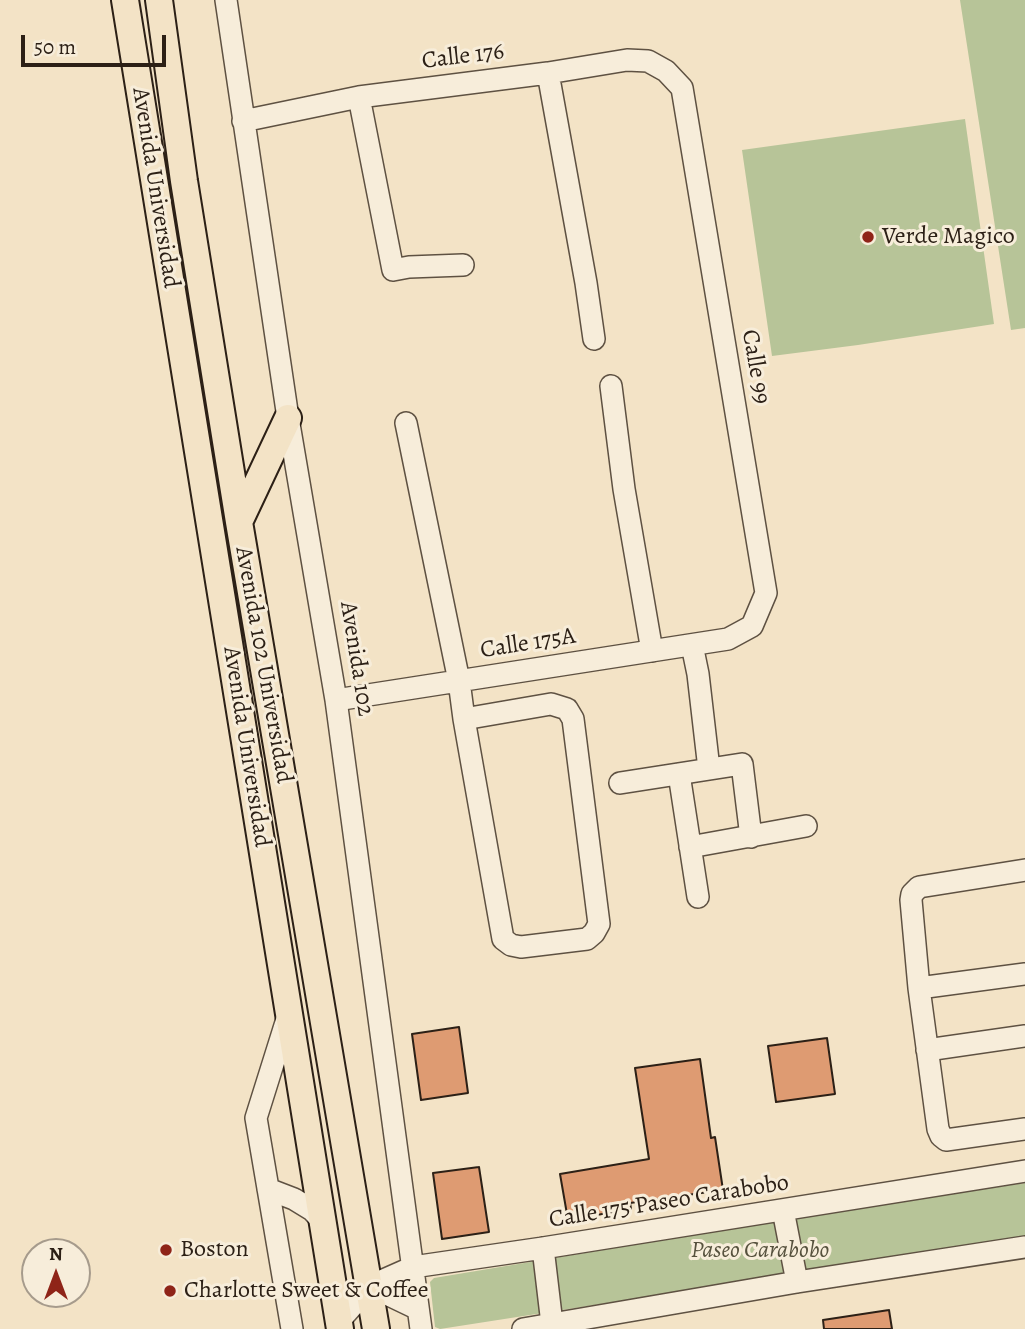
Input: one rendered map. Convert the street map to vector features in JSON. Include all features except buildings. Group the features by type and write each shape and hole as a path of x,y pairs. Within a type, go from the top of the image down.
{"main road":[{"name":"Avenida Universidad","path":"125,0 339,1325"},
{"name":"Avenida 102 Universidad","path":"159,0 184,181 239,522 376,1329"},
{"path":"239,522 288,418"}],"street":[{"name":"Avenida 102","path":"226,0 288,418 336,701 420,1319"},
{"name":"Calle 176","path":"243,121 359,97 627,60 648,61 666,71 682,88"},
{"path":"548,73 594,339"},
{"name":"Calle 99","path":"682,88 766,593 752,626 729,639"},
{"path":"359,97 393,270 463,265"},
{"path":"611,386 624,489 652,651"},
{"path":"406,423 459,681 464,719 503,939 511,945 521,947 587,939 598,924 573,719 567,709 551,704 464,719"},
{"name":"Calle 175A","path":"336,701 729,639"},
{"path":"692,645 709,769"},
{"path":"620,783 742,764 751,836"},
{"path":"679,774 698,897"},
{"path":"690,848 806,826"},
{"path":"1025,870 919,887 912,894 911,900 919,988 941,1136 946,1140 1025,1129"},
{"path":"919,988 1025,974"},
{"path":"289,1014 256,1118 292,1329"},
{"path":"928,1050 1025,1036"},
{"name":"Calle 175 Paseo Carabobo","path":"339,1325 370,1286 413,1267 1025,1171"},
{"path":"268,1189 294,1199 312,1210 323,1222"},
{"path":"783,1210 797,1282"},
{"path":"523,1329 797,1282 1025,1247"},
{"path":"543,1248 552,1324"},
{"path":"370,1286 420,1319"}],"green space":[{"path":"960,0 1025,0 1025,328 1011,330"},
{"name":"Verde Magico","path":"965,119 994,324 772,356 742,150"},
{"name":"Paseo Carabobo","path":"1025,1183 1025,1238 440,1329 435,1327 430,1282 434,1278"}],"place":[{"name":"Verde Magico","path":"868,237"},
{"name":"Boston","path":"166,1250"},
{"name":"Charlotte Sweet & Coffee","path":"170,1291"}]}
